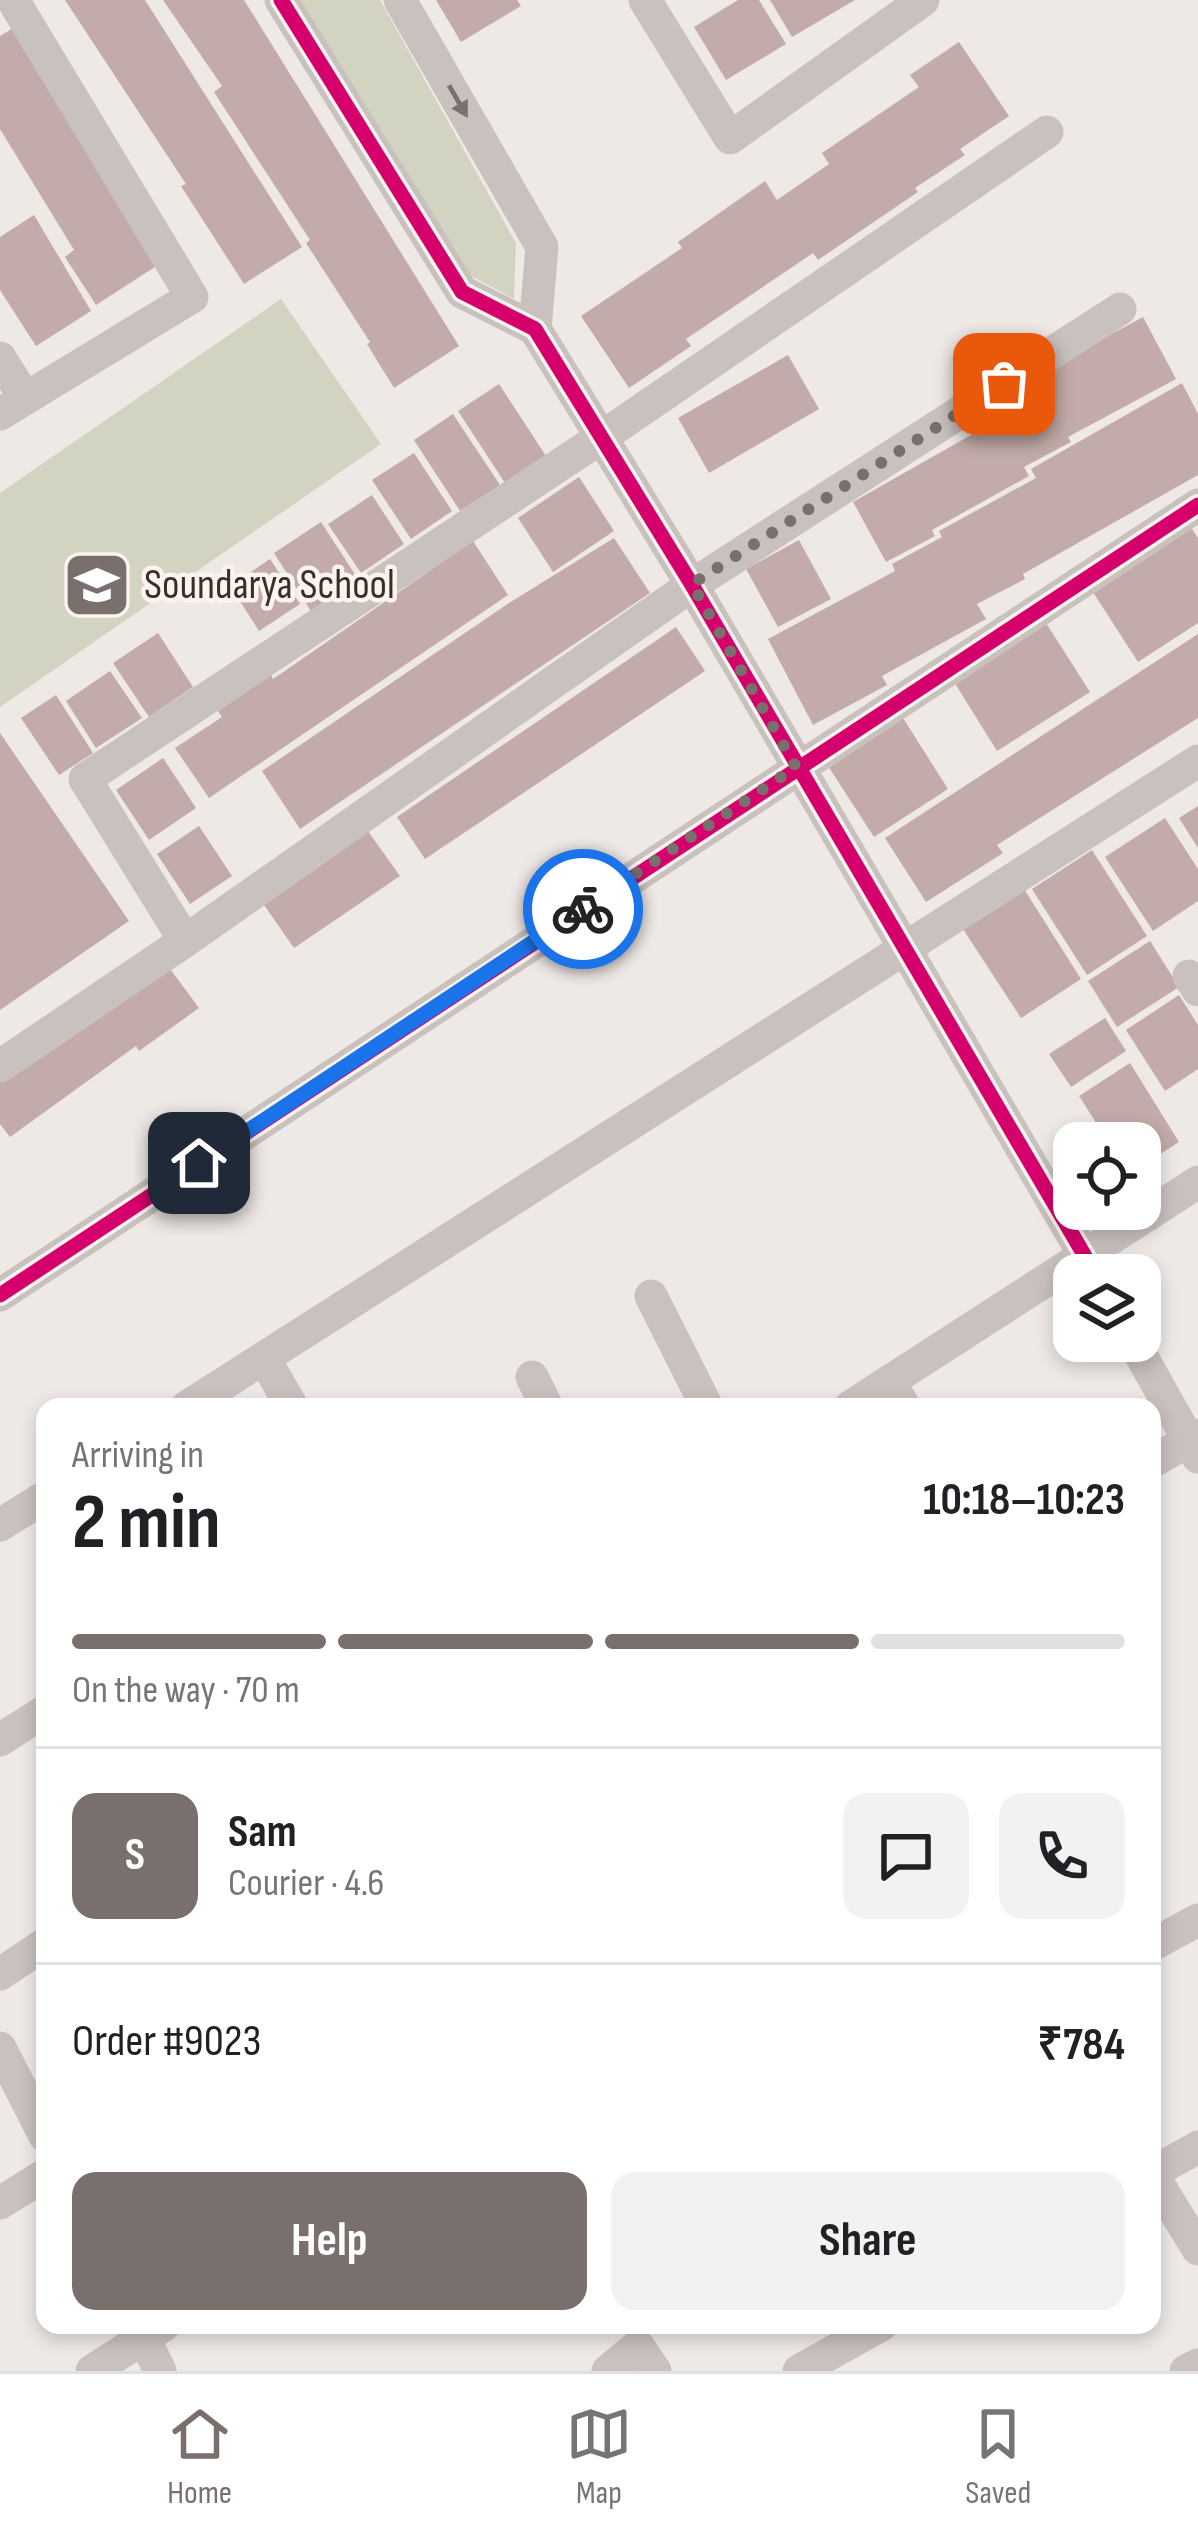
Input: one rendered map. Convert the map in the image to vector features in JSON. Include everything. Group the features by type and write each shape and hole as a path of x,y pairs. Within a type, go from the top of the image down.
{"street":[{"path":"0,358 12,406 192,297 13,0"},
{"path":"281,0 462,292 535,329 692,584 1085,1254"},
{"path":"400,0 542,248 535,329"},
{"path":"645,0 730,138 884,12 923,0"},
{"path":"185,941 86,779 602,437 1047,132"},
{"path":"0,1066 692,584 1120,308"},
{"path":"0,1295 1198,505"},
{"path":"201,1398 1198,761"},
{"path":"1105,1254 1198,1182"},
{"path":"897,1394 1053,1290"},
{"path":"651,1296 702,1398"},
{"path":"264,1358 287,1398"},
{"path":"1146,1362 1195,1444 1161,1458"},
{"path":"0,1525 36,1503"},
{"path":"0,1740 36,1717"},
{"path":"1161,1940 1198,1920"},
{"path":"0,1974 36,1949"},
{"path":"0,2048 36,2118"},
{"path":"1161,2168 1198,2147"},
{"path":"0,2203 36,2181"},
{"path":"1161,2188 1198,2249"},
{"path":"92,2371 142,2334"},
{"path":"150,2334 160,2371"},
{"path":"800,2371 865,2334"},
{"path":"608,2371 648,2347"},
{"path":"1186,2371 1198,2365"}],"green space":[{"path":"295,0 380,0 516,243 514,299 462,271"},
{"name":"Soundarya School","path":"281,299 381,444 0,707 0,493"}],"building":[{"path":"65,0 145,0 302,247 244,284 181,186 186,184"},
{"path":"163,0 244,0 459,346 394,388 306,243 310,240 214,92 222,86"},
{"path":"436,0 517,0 521,6 461,42"},
{"path":"738,0 759,0 786,44 726,80 694,27"},
{"path":"770,0 855,0 792,37"},
{"path":"18,25 161,263 96,305 65,257 74,250 0,129 0,36"},
{"path":"959,42 1009,116 960,149 965,155 915,188 918,192 818,260 813,253 686,339 691,346 629,388 581,316 682,248 678,242 765,181 777,200 829,164 822,153 919,87 910,75"},
{"path":"34,215 91,311 36,346 0,290 0,237"},
{"path":"1143,317 1176,379 1068,437 1071,442 1024,467 1029,476 932,530 935,536 886,562 853,502 1043,389 1035,375"},
{"path":"788,355 819,409 709,473 678,418"},
{"path":"1182,383 1198,414 1198,475 1023,574 1025,579 977,604 986,619 882,676 887,685 813,725 768,639 895,571 892,564 942,537 939,531 1036,478 1031,469"},
{"path":"499,384 546,456 505,483 458,411"},
{"path":"453,414 500,485 460,511 414,440"},
{"path":"414,453 452,511 411,539 372,480"},
{"path":"579,477 614,531 553,572 518,518"},
{"path":"372,495 404,544 361,573 328,524"},
{"path":"321,522 358,579 311,611 274,553"},
{"path":"1190,526 1198,538 1198,623 1138,662 1091,589"},
{"path":"614,538 650,593 300,829 262,771 509,603"},
{"path":"799,540 831,599 778,627 746,569"},
{"path":"473,541 508,595 209,798 175,748 222,717 218,711 271,675 273,679"},
{"path":"270,559 300,604 259,631 230,586"},
{"path":"1046,623 1090,692 997,751 954,682"},
{"path":"676,627 705,671 425,859 397,817"},
{"path":"158,633 193,687 149,717 113,663"},
{"path":"1198,634 1198,718 997,845 1003,853 926,902 885,838"},
{"path":"110,671 142,718 96,748 66,701"},
{"path":"56,695 93,753 59,775 21,718"},
{"path":"903,718 948,789 874,837 828,766"},
{"path":"0,733 129,921 0,1010"},
{"path":"163,758 196,808 149,840 116,790"},
{"path":"1198,806 1198,848 1179,818"},
{"path":"1165,818 1198,869 1198,901 1153,931 1105,857"},
{"path":"199,826 232,876 190,904 157,854"},
{"path":"365,827 400,876 294,948 262,902"},
{"path":"1092,850 1147,936 1087,975 1032,889"},
{"path":"1024,889 1081,979 1021,1018 963,929"},
{"path":"1150,941 1179,987 1117,1027 1088,981"},
{"path":"165,962 199,1008 139,1051 136,1046 10,1137 0,1124 0,1074"},
{"path":"1179,995 1198,1025 1198,1069 1165,1091 1126,1030"},
{"path":"1105,1018 1126,1051 1071,1087 1049,1054"},
{"path":"1130,1063 1179,1142 1161,1154 1161,1122 1096,1122 1079,1096"}],"cycle path":[{"path":"281,0 462,292 535,329 692,585 1084,1254"},
{"path":"0,1295 1198,505"}],"way so far":[{"path":"583,909 796,767 692,584 1004,384"}],"place":[{"name":"Soundarya School","path":"97,585"}],"route":[{"path":"199,1163 583,909"}]}
